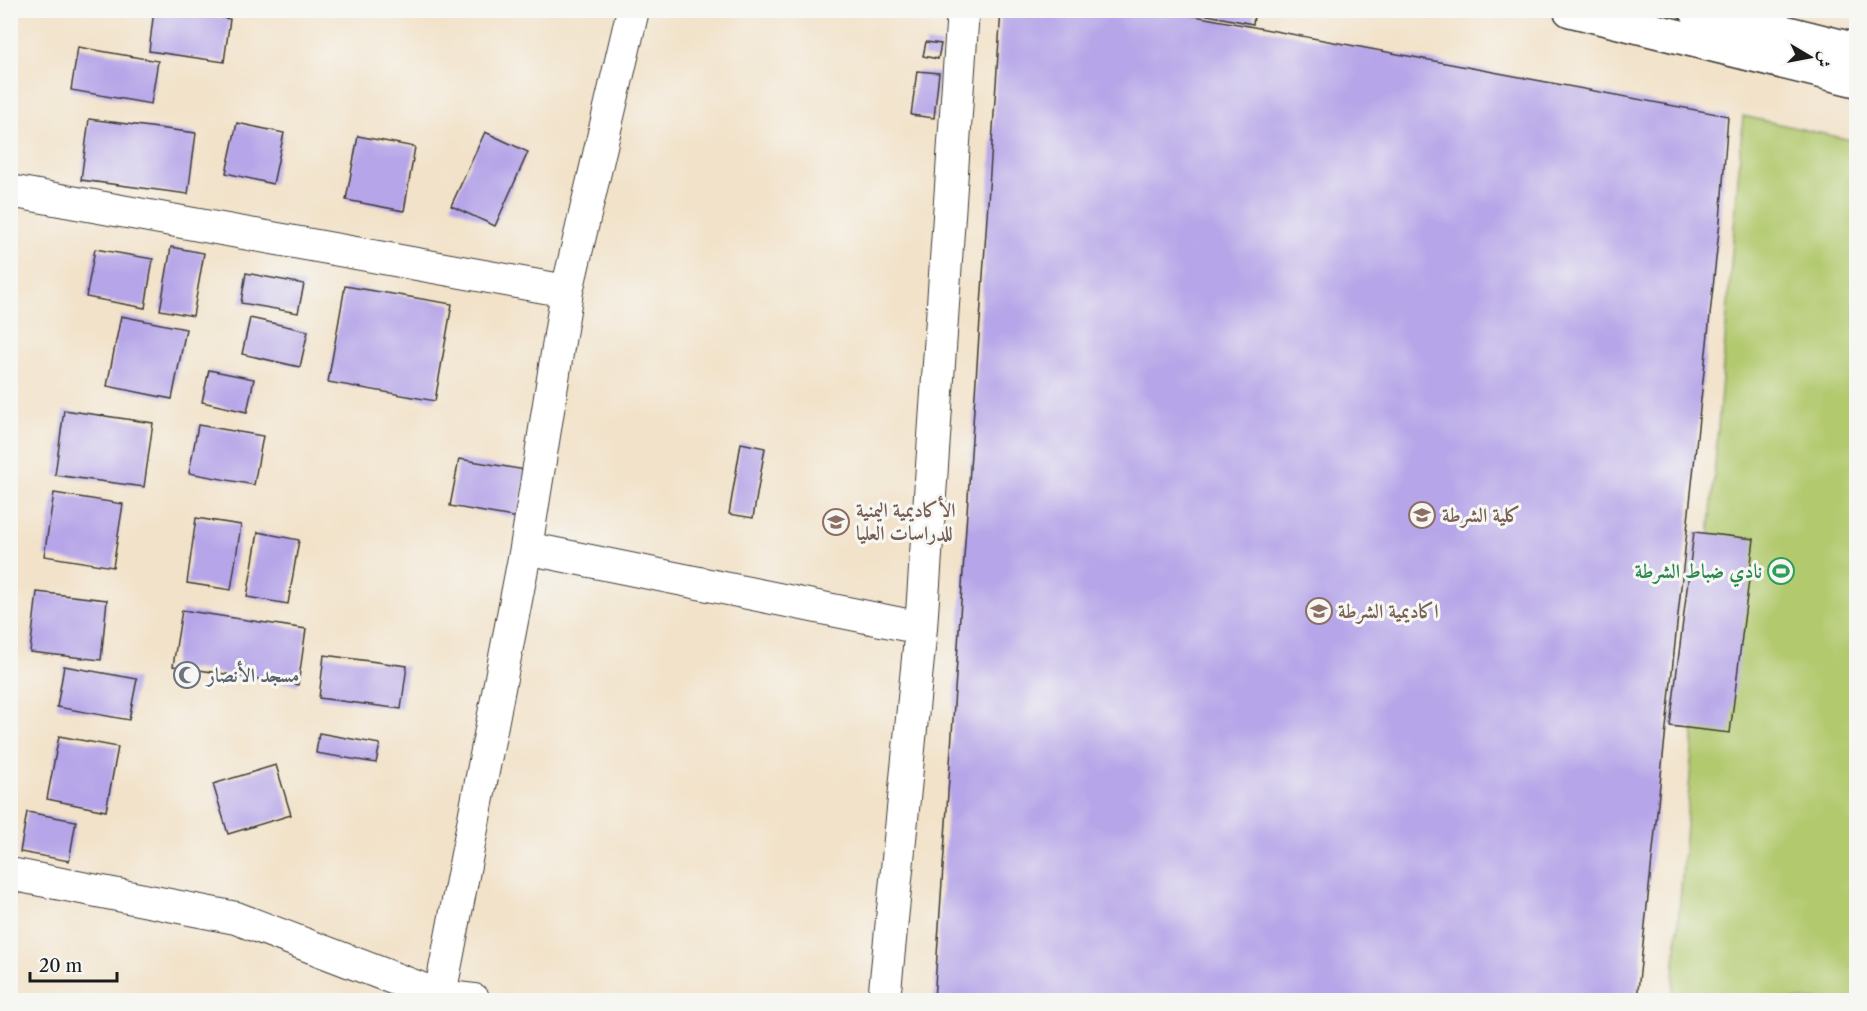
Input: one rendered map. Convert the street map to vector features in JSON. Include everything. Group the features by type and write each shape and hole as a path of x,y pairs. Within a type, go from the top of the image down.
{"main road":[{"path":"1570,10 1857,81"},
{"path":"1696,10 1734,15 1857,50"}],"street":[{"path":"440,998 526,548 567,291 633,10"},
{"path":"884,1000 921,628 963,10"},
{"path":"10,191 567,291"},
{"path":"526,548 921,628"},
{"path":"10,874 236,918 440,998 474,1000"}],"green space":[{"name":"نادي ضباط الشرطة","path":"1743,116 1856,141 1856,1000 1672,1000"}],"building":[{"path":"154,10 174,10 230,19 224,62 149,51"},
{"name":"اكاديمية الشرطة","path":"1001,10 1163,10 1728,116 1720,221 1637,1000 934,1000"},
{"path":"1182,10 1255,10 1253,24"},
{"path":"926,42 941,44 938,59 923,56"},
{"path":"78,47 158,61 151,104 71,90"},
{"path":"917,71 939,73 934,118 911,115"},
{"path":"89,119 196,133 188,194 81,180"},
{"path":"237,123 284,133 273,184 226,173"},
{"path":"485,132 528,152 495,226 451,206"},
{"path":"358,136 415,147 404,211 346,200"},
{"path":"171,247 204,253 193,316 160,310"},
{"path":"95,249 153,259 145,308 86,297"},
{"path":"246,273 304,284 298,313 241,303"},
{"path":"345,286 452,304 435,401 328,382"},
{"path":"121,316 186,329 172,399 107,386"},
{"path":"250,318 308,331 300,367 242,354"},
{"path":"209,370 254,379 247,412 202,402"},
{"path":"64,410 153,423 144,487 55,475"},
{"path":"198,425 263,436 254,485 189,473"},
{"path":"741,443 765,448 753,518 729,514"},
{"path":"459,459 526,470 518,518 450,506"},
{"path":"54,493 123,504 113,567 44,556"},
{"path":"196,518 241,525 231,590 187,583"},
{"path":"258,532 299,540 288,604 247,597"},
{"path":"1694,532 1754,539 1730,733 1670,726"},
{"path":"37,592 107,600 101,660 30,652"},
{"path":"182,610 306,629 298,685 173,666"},
{"path":"324,655 407,666 401,709 319,698"},
{"path":"64,666 137,679 129,720 57,707"},
{"path":"319,733 380,744 376,763 316,753"},
{"path":"59,736 118,747 106,811 47,799"},
{"path":"276,765 291,815 228,834 213,784"},
{"path":"27,812 76,821 69,861 20,852"}],"place":[{"name":"كلية الشرطة","path":"1422,515"},
{"name":"الأكاديمية اليمنية للدراسات العليا","path":"836,522"},
{"name":"نادي ضباط الشرطة","path":"1781,571"},
{"name":"اكاديمية الشرطة","path":"1319,611"},
{"name":"مسجد الأنصار","path":"187,675"}]}
